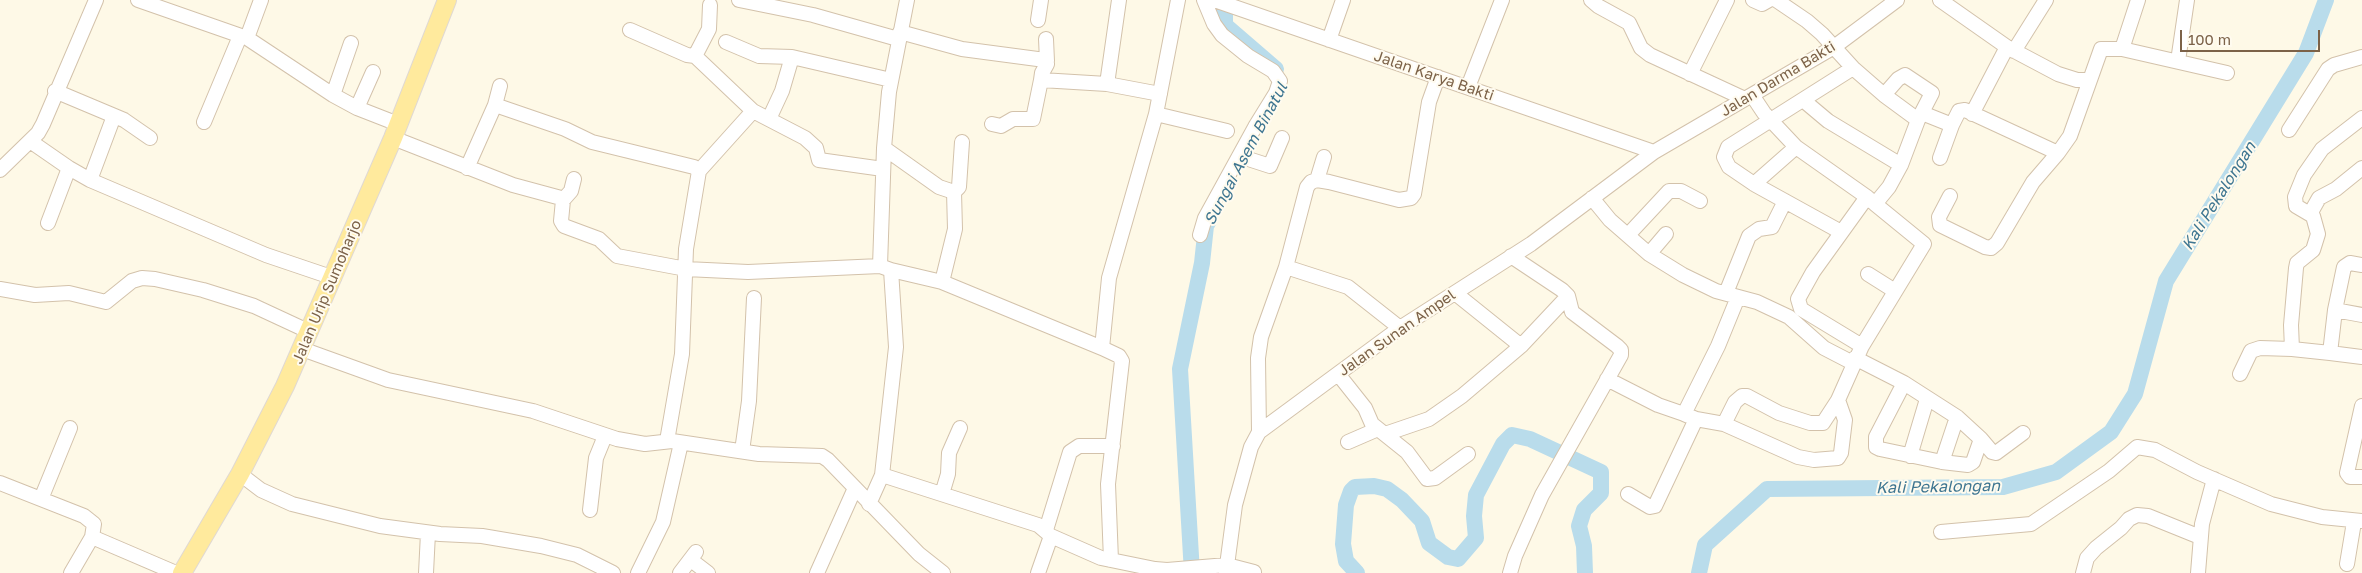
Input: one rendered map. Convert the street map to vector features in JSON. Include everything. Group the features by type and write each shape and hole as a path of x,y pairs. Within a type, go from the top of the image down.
{"main road":[{"name":"Jalan Urip Sumoharjo","path":"182,573 240,474 310,332 395,131 447,0"}],"street":[{"path":"0,170 30,141 43,124 55,91 96,0"},
{"path":"138,0 244,37 395,131 468,168 513,185 554,195 563,200"},
{"path":"204,122 261,0"},
{"path":"739,0 812,14 962,49 1048,61"},
{"path":"869,504 882,475 896,347 886,268 883,168 891,80 907,0"},
{"path":"1038,20 1041,0"},
{"path":"1107,84 1119,0"},
{"path":"1102,348 1109,278 1156,114 1178,0"},
{"path":"1200,235 1205,218 1245,158 1280,81 1273,71 1248,56 1222,35 1214,24 1204,0"},
{"path":"1329,40 1342,0"},
{"path":"1468,87 1502,0"},
{"path":"1591,0 1598,6 1629,23 1641,48 1650,55 1690,74 1748,97 1796,147 1871,200 1924,244 1894,291 1857,356 1838,400 1825,420 1815,424 1780,413 1747,396 1742,396 1735,402 1724,424"},
{"path":"1690,74 1727,0"},
{"path":"1753,0 1765,4 1769,0"},
{"path":"1776,0 1807,21 1884,95 1920,116 1952,125"},
{"name":"Jalan Darma Bakti","path":"1654,152 1748,97 1843,57 1897,0"},
{"path":"1972,114 2011,49 2046,0"},
{"path":"2122,49 2138,0"},
{"path":"2178,61 2187,0"},
{"path":"695,56 709,28 708,2"},
{"name":"Jalan Karya Bakti","path":"1220,2 1654,152"},
{"path":"1944,3 2011,49 2068,78 2090,80"},
{"path":"630,30 680,52 695,56 752,111 805,138 816,148 819,160 883,168"},
{"path":"992,124 1001,126 1014,119 1033,119 1042,73 1046,69 1048,61 1046,40"},
{"path":"726,42 759,56 792,57 891,80"},
{"path":"333,94 351,43"},
{"path":"1950,196 1939,217 1940,224 1985,247 1991,248 1997,243 2033,182 2067,142 2101,49 2122,49 2227,73"},
{"path":"769,119 782,91 792,57"},
{"path":"1841,232 1754,184 1729,167 1724,157 1724,152 1765,114 1804,100 1843,57"},
{"path":"2290,130 2328,69 2334,65 2362,57"},
{"path":"357,108 373,72"},
{"path":"1884,95 1898,79 1906,75 1932,93 1920,116 1901,165 1889,187 1871,200 1841,232 1802,288 1798,303 1802,309 1857,356 1904,383 1956,417 1992,452 1996,453 2023,434"},
{"path":"1259,432 1258,358 1261,337 1286,267 1304,192 1310,182 1317,180 1343,184 1399,200 1411,198 1414,194 1429,102 1438,77"},
{"path":"1041,80 1107,84 1160,94"},
{"path":"468,168 495,105 500,86"},
{"path":"55,91 114,116 150,138"},
{"path":"1804,100 1828,121 1901,165"},
{"path":"495,105 565,129 592,142 694,167 699,171"},
{"path":"1940,158 1952,125 1962,110 2058,152"},
{"path":"667,441 682,354 686,249 699,171 752,111"},
{"path":"1156,114 1228,131"},
{"path":"90,180 114,116"},
{"path":"2292,349 2291,325 2297,263 2310,254 2318,240 2316,221 2310,214 2299,209 2295,204 2295,197 2304,176 2322,149 2362,118"},
{"path":"1245,158 1270,166 1282,138"},
{"path":"30,141 90,180 266,255 334,278"},
{"path":"942,282 955,229 954,192 959,187 962,142"},
{"path":"1754,184 1796,147"},
{"path":"884,148 939,187 954,192"},
{"name":"Jalan Sunan Ampel","path":"1227,569 1235,504 1251,447 1259,432 1400,328 1531,244 1654,152"},
{"path":"1317,180 1324,158"},
{"path":"48,223 69,168"},
{"path":"2310,214 2319,198 2336,189 2362,168"},
{"path":"574,179 571,191 563,200 561,221 564,226 599,240 617,256 686,269 748,272 886,268 942,282 1119,356 1122,360 1108,502 1111,560"},
{"path":"1628,236 1669,191 1681,191 1700,201"},
{"path":"1592,198 1608,218 1649,254 1683,275 1732,295 1757,302 1789,317 1824,348 1857,356"},
{"path":"1628,494 1650,507 1655,506 1718,346 1749,236 1759,228 1772,227 1785,201"},
{"path":"1649,254 1666,234"},
{"path":"1510,573 1529,522 1621,355 1621,350 1572,312 1568,296 1551,281 1511,256"},
{"path":"2330,352 2335,310 2344,267 2350,263 2362,265"},
{"path":"1286,267 1348,287 1400,328"},
{"path":"1868,274 1894,291"},
{"path":"0,289 35,296 69,293 106,302 132,281 142,278 155,279 203,290 254,306 310,332"},
{"path":"1455,293 1521,346"},
{"path":"1348,442 1429,418 1462,396 1521,346 1568,296"},
{"path":"742,451 749,401 754,298"},
{"path":"2335,310 2362,315"},
{"path":"2240,374 2250,351 2260,348 2330,352 2362,358"},
{"path":"302,349 388,380 532,411 605,436 645,444 667,441 742,451 822,456 918,554 943,573"},
{"path":"1338,374 1365,408 1372,424 1407,452 1427,479 1435,478 1468,454"},
{"path":"1607,379 1658,405 1690,416 1724,424 1798,457 1814,460 1840,456 1845,420 1838,400"},
{"path":"1904,383 1875,442 1876,447 1942,462 1971,464 1981,440"},
{"path":"1910,456 1927,399"},
{"path":"2362,406 2348,473 2350,477 2362,478"},
{"path":"1942,462 1956,417"},
{"path":"41,499 70,428"},
{"path":"942,494 948,474 950,453 960,428"},
{"path":"590,510 596,458 605,436"},
{"path":"638,573 663,522 681,443"},
{"path":"1038,573 1070,452 1079,446 1113,446"},
{"path":"1941,532 2031,524 2109,471 2137,447 2155,450 2249,495 2293,511 2358,522 2347,564"},
{"path":"240,474 261,490 292,504 380,526 428,533 482,536 541,546 577,555 612,573"},
{"path":"882,475 1038,525 1049,533 1096,556 1111,560 1160,570 1197,568 1254,572"},
{"path":"2198,573 2200,537 2214,479"},
{"path":"0,483 90,519 94,524 92,537 71,573"},
{"path":"817,573 855,488"},
{"path":"2083,573 2088,558 2096,548 2129,519 2137,515 2148,516 2200,537"},
{"path":"426,573 428,533"},
{"path":"92,537 176,573"},
{"path":"680,573 693,556 708,573"}],"waterway":[{"name":"Sungai Asem Binatul","path":"1225,0 1225,25 1276,69"},
{"name":"Kali Pekalongan","path":"1699,573 1705,545 1767,489 2003,487 2056,472 2111,432 2135,394 2166,281 2306,53 2326,0"},
{"name":"Sungai Asem Binatul","path":"1192,573 1180,369 1202,263 1206,226 1210,219"},
{"path":"1357,573 1346,561 1343,544 1346,505 1351,491 1355,487 1374,486 1387,489 1402,500 1422,521 1429,543 1448,557 1458,559 1476,538 1474,516 1476,495 1503,444 1512,435 1530,439 1601,472 1601,493 1584,510 1579,526 1584,546 1585,573"}]}
